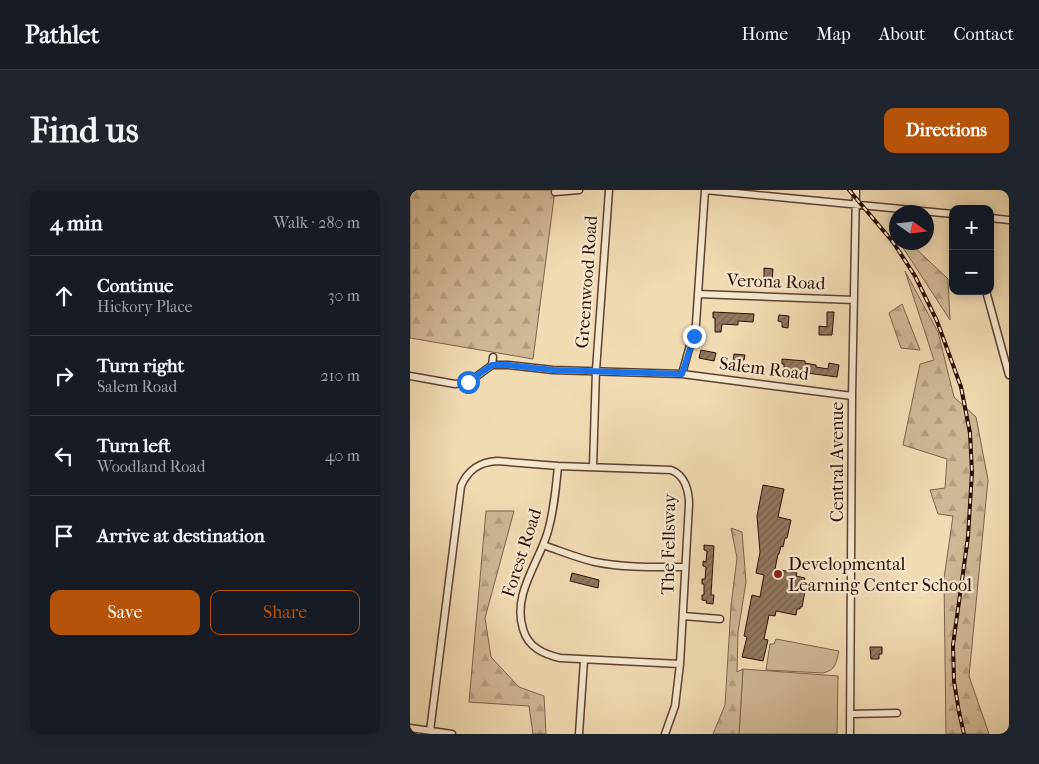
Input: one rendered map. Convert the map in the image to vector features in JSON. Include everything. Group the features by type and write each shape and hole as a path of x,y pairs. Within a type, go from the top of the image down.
{"street":[{"path":"555,192 579,190"},
{"name":"Greenwood Road","path":"593,467 596,370 609,190"},
{"path":"682,374 695,330 705,190 949,214"},
{"name":"Central Avenue","path":"850,734 852,396 856,190"},
{"path":"994,218 1009,220"},
{"name":"Verona Road","path":"698,294 854,300"},
{"path":"987,295 1009,376"},
{"path":"410,376 455,384 468,382 492,365 493,357"},
{"name":"Salem Road","path":"492,365 553,370 682,374 852,396"},
{"name":"The Fellsway","path":"430,731 461,486 468,473 483,463 497,461 558,466 637,468 677,472 684,482 689,497 680,664 674,706 665,734"},
{"name":"Forest Road","path":"558,466 552,512 543,545 522,598 520,618 524,632 532,644 542,652 560,658 680,664"},
{"path":"543,545 575,557 596,562 630,566 685,567"},
{"path":"683,616 720,619"},
{"path":"579,734 584,660"},
{"path":"850,714 897,713"},
{"path":"410,728 452,734"}],"green space":[{"path":"410,190 555,190 533,359 410,338"},
{"path":"905,250 917,250 948,279 950,320"},
{"path":"905,271 938,332 954,397 976,417 988,480 969,676 989,734 946,734 944,578 953,516 938,514 930,490 945,488 947,459 903,445 920,364 934,360"},
{"path":"902,304 920,350 901,348 889,313"},
{"path":"486,511 514,511 485,618 491,657 519,687 544,696 546,734 533,734 529,706 469,702"},
{"path":"731,528 742,532 746,582 738,632 737,672 743,669 739,734 713,734 725,705 731,606 737,558"},
{"path":"776,639 839,651 836,662 831,670 823,673 766,670 770,644 774,644"},
{"path":"743,669 838,676 837,734 739,734"}],"building":[{"path":"764,268 773,269 772,281 764,280"},
{"path":"713,312 754,314 753,322 738,321 738,325 722,324 721,332 715,332"},
{"path":"827,312 834,312 832,335 819,335 819,326 827,327"},
{"path":"779,315 789,316 788,328 782,327 782,322 778,321"},
{"path":"701,350 716,353 714,361 699,358"},
{"path":"734,354 745,355 744,360 741,360 741,364 733,363"},
{"path":"782,359 805,361 805,363 816,365 816,367 828,369 829,363 839,365 837,377 784,370"},
{"name":"Developmental Learning Center School","path":"763,485 784,489 778,517 791,520 787,538 785,538 783,547 781,546 778,554 775,569 797,573 796,576 805,578 803,586 806,586 802,607 797,609 796,615 776,611 775,616 769,615 764,639 768,640 763,661 742,657 747,637 744,636 752,595 760,597 764,575 756,573 760,552 757,516"},
{"path":"704,545 714,546 711,595 714,595 713,604 702,600 704,584 702,584 702,579 705,579 706,567 703,566 703,561 706,562 707,551 704,550"},
{"path":"572,573 599,580 598,588 570,581"},
{"path":"870,647 882,647 882,654 879,654 879,659 871,659"}],"railway":[{"path":"849,190 893,242 915,276 937,321 961,387 970,433 972,472 968,537 953,645 954,681 964,734"}],"place":[{"name":"Developmental Learning Center School","path":"778,574"}],"route":[{"path":"468,382 492,365 553,370 682,374 694,336"}]}
